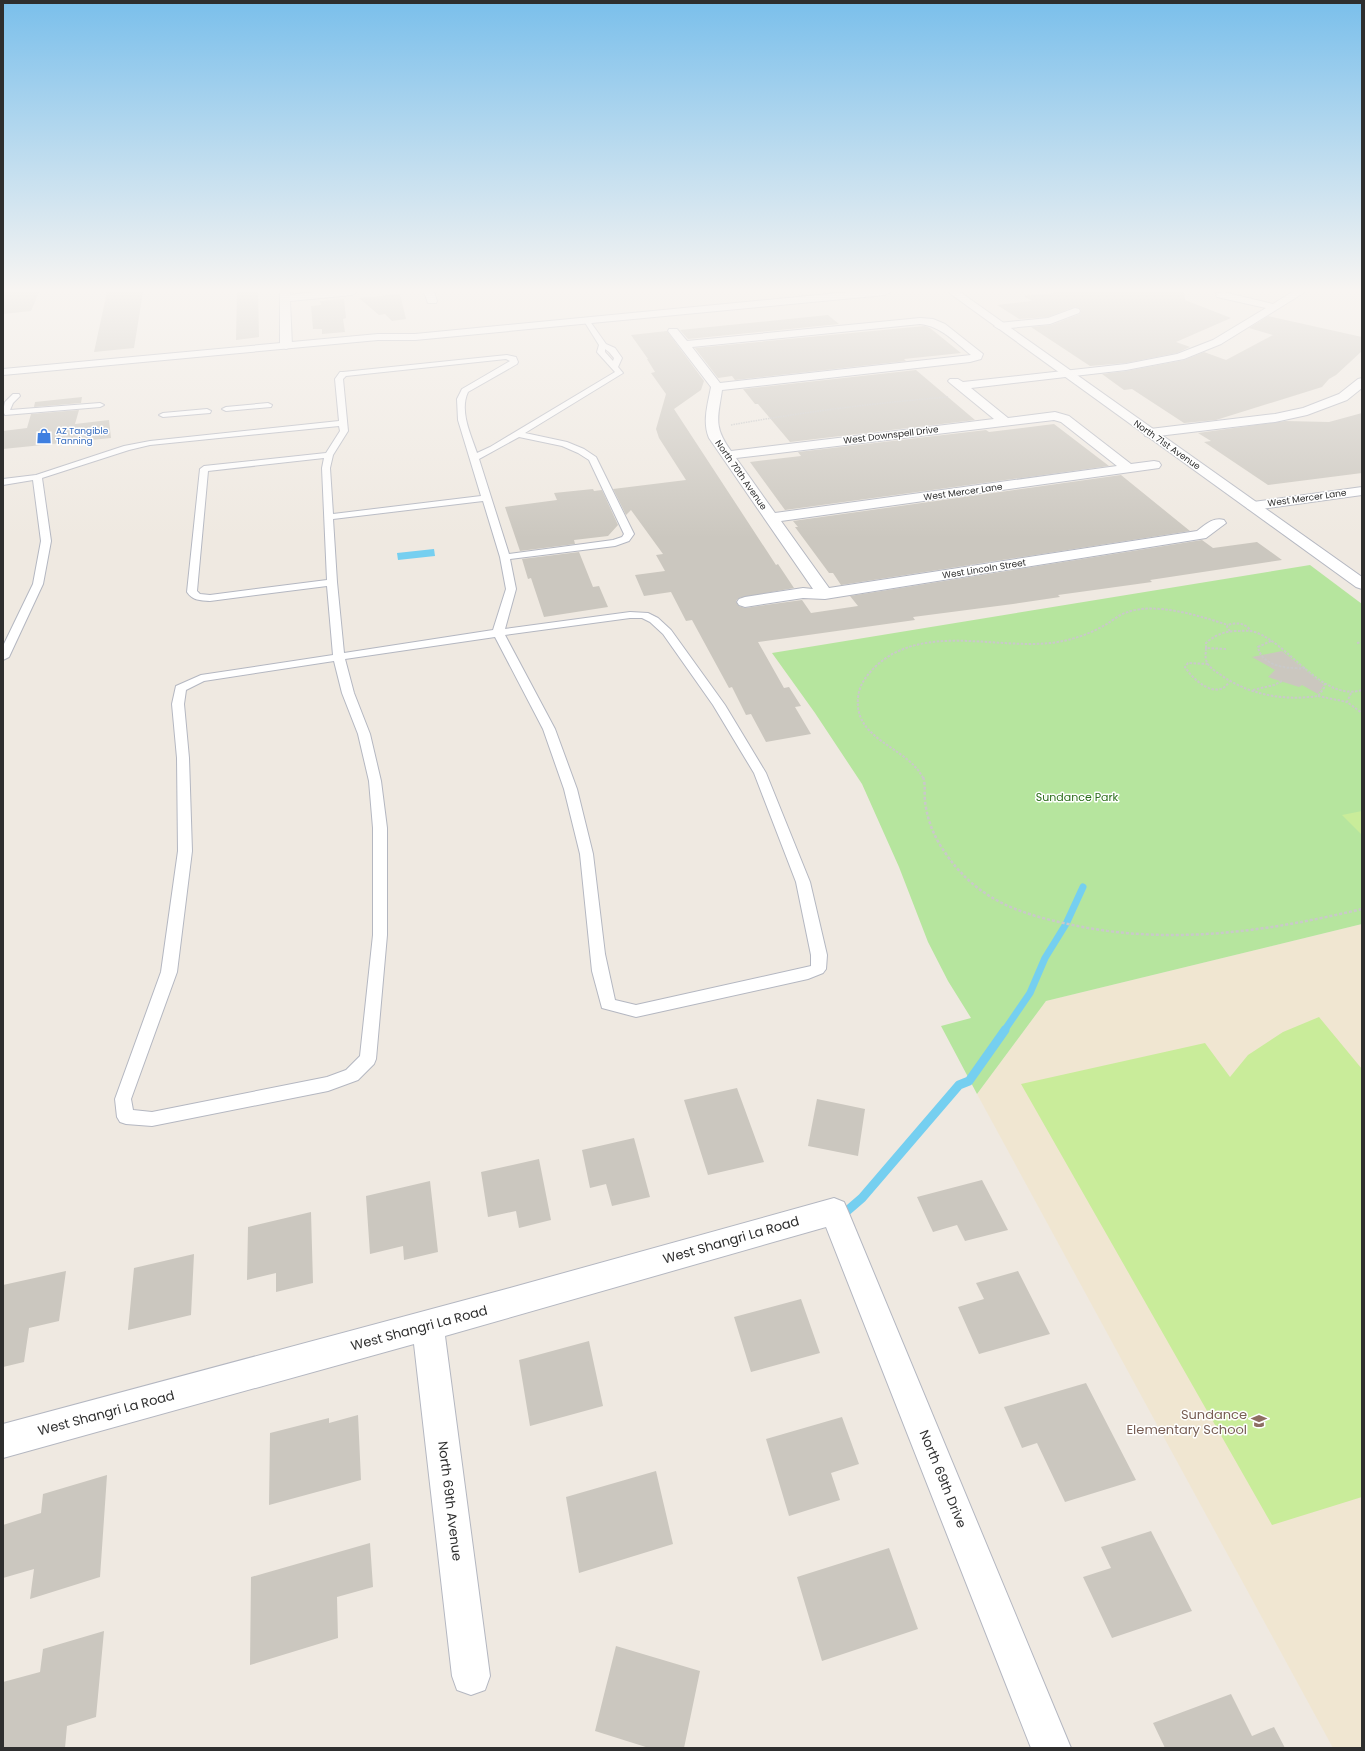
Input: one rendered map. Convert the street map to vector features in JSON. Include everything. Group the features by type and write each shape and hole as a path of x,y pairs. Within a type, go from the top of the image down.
{"street":[{"path":"3,380 70,374"},
{"path":"706,374 717,387 836,374"},
{"path":"946,374 1005,422"},
{"path":"961,386 1079,374"},
{"name":"North 71st Avenue","path":"1068,375 1362,584"},
{"path":"1150,433 1275,418 1307,411 1343,397 1362,382"},
{"name":"North 70th Avenue","path":"717,387 712,433 825,594"},
{"name":"West Downspell Drive","path":"727,455 1055,416 1065,419 1129,469"},
{"name":"West Mercer Lane","path":"772,518 1154,465"},
{"name":"West Mercer Lane","path":"1253,506 1362,491"},
{"name":"West Lincoln Street","path":"745,602 803,593 825,594 1200,535 1219,522"},
{"name":"West Shangri La Road","path":"3,1441 428,1326 834,1211"},
{"name":"North 69th Drive","path":"834,1211 1052,1748"},
{"name":"North 69th Avenue","path":"428,1326 471,1676"}],"lane":[{"path":"346,374 343,374 339,378 344,431 328,455 326,468 332,582 339,657 348,693 364,734 374,781 380,828 380,934 368,1059 352,1075 328,1084 152,1119 126,1117 123,1098 169,972 185,851 183,758 178,704 180,688 201,678 339,657 498,633 630,615 644,615 654,620 667,632 719,705 760,773 802,882 819,955 818,969 808,973 636,1011 608,1004 601,983 589,868 572,792 555,743 531,691 498,633 511,589 504,558 462,420 461,399 465,391 495,374"},
{"path":"474,458 493,449 618,374"},
{"path":"16,396 9,402 6,410 8,413 100,405"},
{"path":"226,409 268,405"},
{"path":"163,415 207,411"},
{"path":"3,482 37,477 127,448 150,443 344,422"},
{"path":"504,558 615,543 626,539 629,534 593,459 581,451 564,444 518,434"},
{"path":"328,455 204,469 192,592 197,597 210,598 332,582"},
{"path":"3,657 38,584 46,541 37,477"},
{"path":"328,517 486,498"}],"path":[{"path":"712,425 738,424 767,418 875,403 973,396"},
{"path":"1362,690 1351,693 1325,683 1272,641 1251,631 1246,626 1239,624 1228,625 1191,615 1152,609 1141,609 1126,611 1112,621 1082,636 1052,643 938,642 910,647 887,657 876,664 860,684 858,705 862,721 868,730 915,766 923,775 926,784 925,797 930,825 946,855 963,874 999,901 1014,910 1078,927 1127,934 1172,936 1287,926 1362,909"},
{"path":"1228,625 1227,627 1230,631"},
{"path":"1208,665 1205,655 1206,643 1216,635 1230,631 1251,631"},
{"path":"1272,641 1258,647 1258,651 1263,658 1276,666 1295,669 1306,668"},
{"path":"1357,643 1362,642"},
{"path":"1206,648 1226,649"},
{"path":"1229,682 1224,689 1211,690 1195,679 1185,667 1188,663 1196,662 1208,665 1229,682 1244,689 1252,690 1268,696 1288,698 1318,696 1347,702 1362,713"},
{"path":"1252,690 1274,685 1282,681"},
{"path":"1318,696 1324,688 1325,683"},
{"path":"1347,702 1351,693"}],"shaded area":[{"name":"Sundance Elementary School","path":"1362,924 1362,1748 1333,1748 977,1094 1046,1001"}],"green space":[{"name":"Sundance Park","path":"1310,565 1362,604 1362,924 1046,1001 977,1094 941,1026 971,1018 948,981 928,942 899,867 862,784 815,713 772,653"},
{"path":"1362,811 1362,835 1342,815"},
{"path":"1319,1017 1362,1069 1362,1497 1272,1525 1021,1084 1205,1043 1230,1077 1248,1055 1283,1032"}],"water":[{"path":"434,549 435,556 398,560 397,553"}],"building":[{"path":"652,374 699,374 704,381 701,390 674,409 776,565 778,564 794,588 739,598 736,601 739,606 745,608 802,600 811,613 858,606 850,596 1202,540 1213,548 1257,542 1282,560 1150,580 1152,582 1058,595 1060,597 913,617 915,620 758,642 784,688 789,687 801,706 795,707 811,734 766,742 751,714 746,715 732,687 729,688 692,620 686,621 671,592 644,596 635,575 665,571 656,555 663,554 631,510 626,515 613,489 686,480 659,438 656,429 666,394"},
{"path":"715,374 792,374 735,380 732,376 718,378"},
{"path":"882,374 920,374 975,420 790,442 758,404 755,404 743,389"},
{"path":"1102,374 1337,374 1329,379 1322,387 1216,420 1184,423 1132,389 1124,390"},
{"path":"82,397 81,403 34,407 35,402"},
{"path":"79,410 75,424 109,420 111,438 3,449 3,431 27,428 31,414"},
{"path":"1362,413 1362,473 1268,485 1204,442 1211,441 1198,433 1285,421 1329,422"},
{"path":"1054,424 1109,466 785,510 750,462 801,456 798,452 986,430 989,432"},
{"path":"1121,475 1190,531 841,585 833,573 829,573 795,527 798,527 793,521"},
{"path":"593,489 594,491 602,490 618,525 608,536 574,540 575,544 520,551 505,507 557,500 554,493"},
{"path":"579,552 593,587 599,586 608,607 544,617 531,578 528,579 522,559"},
{"path":"1282,651 1324,685 1318,694 1302,685 1299,687 1268,677 1275,670 1252,657"},
{"path":"737,1088 764,1162 708,1175 684,1100"},
{"path":"817,1099 865,1109 858,1156 808,1146"},
{"path":"634,1138 650,1197 612,1206 606,1184 590,1188 582,1150"},
{"path":"539,1159 551,1220 519,1228 516,1211 488,1217 481,1172"},
{"path":"982,1180 1008,1230 965,1241 957,1225 933,1232 917,1197"},
{"path":"430,1181 438,1252 404,1260 403,1246 370,1254 366,1196"},
{"path":"311,1212 313,1283 276,1292 276,1273 247,1280 248,1227"},
{"path":"194,1254 191,1315 128,1330 134,1268"},
{"path":"66,1271 59,1321 29,1328 24,1362 3,1367 3,1285"},
{"path":"1018,1271 1050,1334 979,1354 958,1307 984,1299 976,1283"},
{"path":"801,1299 820,1353 751,1372 734,1317"},
{"path":"589,1341 603,1406 530,1426 519,1360"},
{"path":"1086,1383 1136,1480 1065,1502 1037,1443 1022,1448 1004,1407"},
{"path":"358,1415 361,1480 269,1505 270,1433 329,1418 329,1423"},
{"path":"842,1417 859,1464 831,1473 840,1500 789,1516 766,1439"},
{"path":"656,1471 673,1544 579,1573 566,1497"},
{"path":"107,1475 100,1577 30,1599 34,1569 3,1578 3,1525 41,1513 43,1494"},
{"path":"1151,1531 1192,1611 1112,1638 1083,1577 1111,1568 1101,1547"},
{"path":"370,1543 373,1587 337,1597 338,1638 250,1665 251,1577"},
{"path":"889,1548 918,1629 822,1661 797,1577"},
{"path":"104,1631 96,1717 67,1726 65,1748 3,1748 3,1682 40,1672 43,1649"},
{"path":"616,1646 700,1671 684,1748 649,1748 595,1731"},
{"path":"1231,1694 1252,1736 1274,1727 1285,1748 1165,1748 1153,1723"}],"waterway":[{"path":"1004,1031 1030,993 1045,958 1066,924 1083,887"},
{"path":"840,1217 862,1198 959,1085 969,1081 1005,1030"}],"place":[{"name":"AZ Tangible Tanning","path":"44,436"},
{"name":"Sundance Elementary School","path":"1259,1421"}]}
